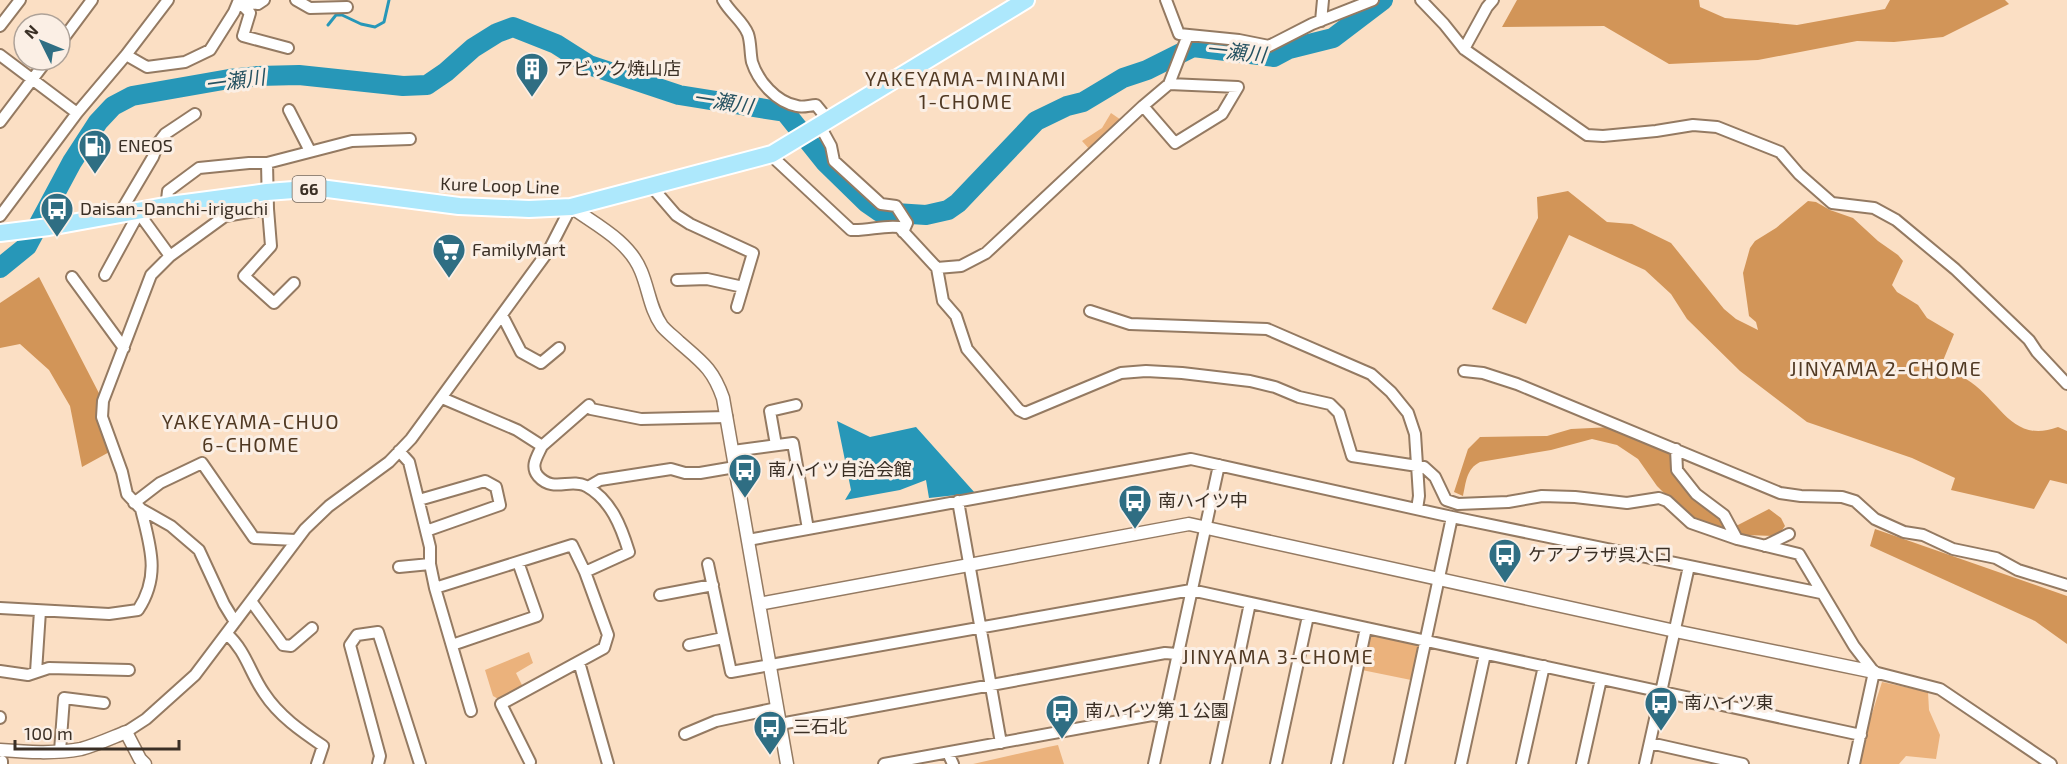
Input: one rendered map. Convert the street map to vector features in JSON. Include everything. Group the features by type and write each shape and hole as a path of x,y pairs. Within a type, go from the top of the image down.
{"main road":[{"name":"Kure Loop Line","path":"7,232 49,227 170,205 268,201 320,188 459,206 529,209 571,207 772,154 1026,0"}],"street":[{"path":"0,26 20,0"},
{"path":"72,27 92,0"},
{"path":"0,216 77,113 168,0"},
{"path":"239,1 258,4 264,0"},
{"path":"296,0 310,8 347,7"},
{"path":"723,0 743,24 749,36 751,59 757,76 769,89 798,107 816,105 834,160 881,204 896,206 907,223 903,232"},
{"path":"1166,0 1179,34 1239,40 1269,46 1321,21 1373,0"},
{"path":"1321,21 1323,0"},
{"path":"1421,0 1464,49 1587,135 1603,136 1656,131 1692,125 1717,127 1780,152 1799,174 1832,203 1874,208 1896,220 1955,269 2029,340 2067,384"},
{"path":"1464,49 1493,0"},
{"path":"126,55 147,67 185,62 210,50 239,1"},
{"path":"239,1 250,13 243,36 288,48"},
{"path":"937,268 961,266 986,253 1169,84 1188,35"},
{"path":"0,55 77,113"},
{"path":"0,122 38,72"},
{"path":"1143,106 1175,143 1222,114 1238,87 1169,84"},
{"path":"289,110 310,151"},
{"path":"105,275 158,143 165,134 195,114"},
{"path":"170,205 168,191 199,168 267,163 352,141 410,139"},
{"path":"772,154 851,230 864,231 884,226 899,227 937,268 943,301 956,316 967,349 1018,410 1025,413 1121,373 1146,371 1182,373 1250,381 1275,387 1299,397 1330,404 1339,413 1352,456 1424,467 1435,477 1446,500 1458,504 1508,502 1542,496 1627,503 1659,498 1667,501 1691,523 1737,539 1799,554 1854,646 1874,672 1854,764"},
{"path":"267,163 271,246 244,276 270,307 294,283"},
{"path":"651,186 676,215 753,254 737,307"},
{"path":"235,622 199,550 171,526 137,506 127,494 122,472 102,417 102,401 151,275 170,256 225,216 268,201"},
{"path":"1,758 22,752 83,748 126,732 146,719 195,675 305,529 329,506 389,462 411,439 549,250 571,207 618,239 633,255 641,271 654,313 664,328 707,366 717,379 727,417 787,764"},
{"path":"132,212 170,256"},
{"path":"72,277 124,348"},
{"path":"677,280 707,279 742,287"},
{"path":"1090,311 1130,324 1267,329 1371,375 1391,392 1408,413 1415,434 1419,496 1417,509"},
{"path":"502,315 521,352 541,363 559,348"},
{"path":"1464,371 1484,374 1517,384 1780,493 1842,497 1856,501 1875,519 1904,532 1923,535 1953,549 1996,558 2019,570 2067,585"},
{"path":"442,398 517,430 542,447"},
{"path":"585,572 629,552 621,525 611,508 588,487 579,484 555,486 544,482 535,473 533,465 542,447 589,405 591,409 641,418 727,417"},
{"path":"776,445 770,411 796,405"},
{"path":"733,451 793,443 808,529"},
{"path":"1676,449 1677,470 1696,494 1724,515 1737,539"},
{"path":"399,452 409,462 430,547 430,564 435,588 471,711"},
{"path":"748,540 1191,459 1452,517 1821,593"},
{"path":"137,506 160,483 202,463 254,538 296,540"},
{"path":"1154,764 1219,465"},
{"path":"588,487 600,480 670,469 700,474 735,467"},
{"path":"419,500 485,481 496,486 500,505 426,531"},
{"path":"958,501 1001,743"},
{"path":"0,608 109,614 138,610 149,591 153,558 137,506"},
{"path":"1399,764 1452,517"},
{"path":"759,604 1189,524 1675,631 1874,672 1940,689 2051,764"},
{"path":"1765,546 1789,534"},
{"path":"435,588 572,544 608,635 604,648 501,704 530,762"},
{"path":"452,645 537,616 518,562"},
{"path":"399,567 430,564"},
{"path":"708,564 730,672 1191,590 1861,735"},
{"path":"1645,764 1689,566"},
{"path":"660,596 713,585"},
{"path":"251,601 283,645 291,646 312,628"},
{"path":"1216,764 1250,603"},
{"path":"36,672 40,610"},
{"path":"1276,764 1308,616"},
{"path":"1336,764 1366,628"},
{"path":"378,764 380,756 350,645 357,635 378,632 420,764"},
{"path":"227,634 238,644 264,693 284,718 323,746 317,764"},
{"path":"689,645 723,638"},
{"path":"780,724 1165,653 1177,654"},
{"path":"1461,764 1485,654"},
{"path":"579,662 608,764"},
{"path":"1522,764 1544,666"},
{"path":"0,671 28,675 49,668 129,670"},
{"path":"1582,764 1601,679"},
{"path":"60,751 64,698 104,703"},
{"path":"685,734 716,721 777,708"},
{"path":"884,764 1152,715 1164,717"},
{"path":"126,732 145,764"},
{"path":"1650,743 1743,764"},
{"path":"948,753 953,764"}],"shaded area":[{"path":"1517,0 1699,0 1700,7 1725,18 1797,25 1885,9 1890,0 2005,0 2009,4 1943,37 1894,42 1857,41 1758,60 1669,64 1604,26 1502,27"},
{"path":"1111,113 1124,122 1091,151 1082,141 1102,128"},
{"path":"1568,191 1607,222 1632,224 1671,243 1724,309 1736,319 1758,330 1756,322 1749,316 1743,273 1750,248 1755,241 1776,228 1808,201 1816,202 1853,218 1903,261 1892,285 1897,292 1918,305 1927,318 1954,334 1940,368 1963,377 1978,388 2017,425 2029,430 2042,431 2058,427 2067,431 2067,484 2050,480 2034,509 1951,490 1955,478 1912,458 1807,422 1740,371 1687,319 1671,294 1645,270 1569,235 1526,324 1492,309 1538,218 1537,197"},
{"path":"39,277 103,401 113,450 82,467 70,406 49,370 20,344 0,348 0,303"},
{"path":"1612,427 1669,451 1678,477 1690,494 1730,523 1738,525 1769,509 1781,518 1785,526 1780,533 1773,536 1747,535 1721,530 1686,515 1657,486 1638,459 1617,445 1592,439 1551,450 1480,462 1469,472 1463,496 1454,492 1468,449 1480,437 1547,436 1571,429"},
{"path":"1875,529 2067,596 2067,644 2035,621 1870,546"},
{"path":"1366,628 1427,641 1416,681 1357,669"},
{"path":"529,652 533,663 516,673 524,689 500,700 493,696 485,670"},
{"path":"1882,682 1928,692 1929,710 1940,735 1936,759 1906,756 1899,764 1856,764"},
{"path":"1058,745 1064,764 973,764 1048,747"}],"water":[{"path":"837,421 870,437 916,427 975,493 929,498 926,480 900,490 845,500 851,490"}],"waterway":[{"path":"328,25 336,15 342,15 361,24 375,27 384,22 389,0"},
{"name":"一瀬川","path":"0,268 27,246 72,162 98,122 113,106 132,96 258,76 299,75 403,86 427,85 473,48 497,33 513,27 556,44 589,65 679,95 785,112 825,162 867,203 880,212 926,215 948,210 958,203 1036,121 1067,106 1083,102 1123,78 1147,70 1193,47 1274,57 1289,49 1333,38 1383,0"}],"place":[{"name":"アビック焼山店","path":"532,98"},
{"name":"ENEOS","path":"95,175"},
{"name":"Daisan-Danchi-iriguchi","path":"57,238"},
{"name":"FamilyMart","path":"449,279"},
{"name":"南ハイツ自治会館","path":"745,499"},
{"name":"南ハイツ中","path":"1135,530"},
{"name":"ケアプラザ呉入口","path":"1505,584"},
{"name":"南ハイツ東","path":"1661,732"},
{"name":"南ハイツ第１公園","path":"1062,740"},
{"name":"三石北","path":"770,756"}],"district":[{"name":"YAKEYAMA-MINAMI 1-CHOME","path":"966,90"},
{"name":"JINYAMA 2-CHOME","path":"1886,369"},
{"name":"YAKEYAMA-CHUO 6-CHOME","path":"251,434"},
{"name":"JINYAMA 3-CHOME","path":"1278,657"}]}
